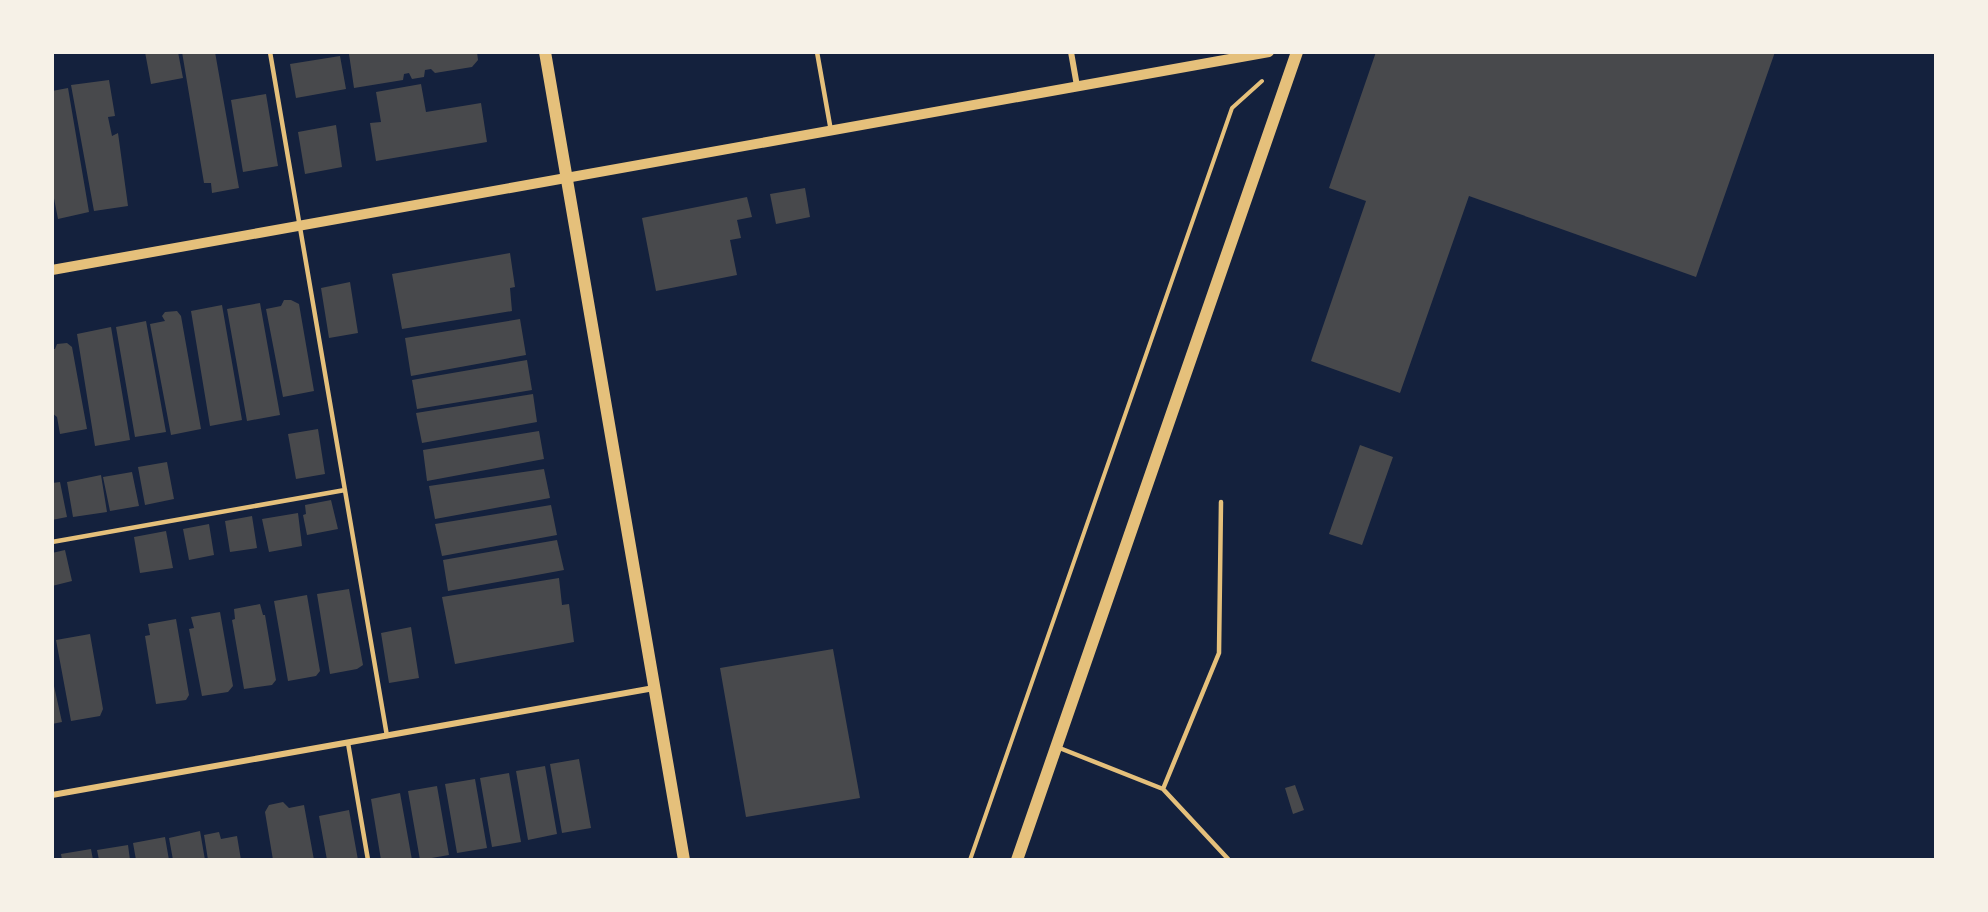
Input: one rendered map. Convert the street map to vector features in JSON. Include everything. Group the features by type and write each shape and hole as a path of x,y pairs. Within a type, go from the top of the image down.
{"main road":[{"path":"544,52 684,860"},
{"path":"1017,860 1298,52"}],"street":[{"path":"1071,52 1077,86"},
{"path":"52,270 1269,52"},
{"path":"52,795 655,688"}],"lane":[{"path":"270,52 387,736"},
{"path":"817,52 831,130"},
{"path":"52,542 345,490"},
{"path":"1163,789 1219,653 1221,501"},
{"path":"348,743 368,860"},
{"path":"1056,747 1163,789 1228,860"}],"path":[{"path":"970,860 1232,108"}],"building":[{"path":"145,52 178,52 183,78 151,84"},
{"path":"182,52 215,52 239,188 212,193 211,183 204,183"},
{"path":"359,52 477,52 478,60 472,67 435,73 431,69 425,70 424,77 412,79 409,73 404,74 403,80 354,88 349,54"},
{"path":"1376,52 1775,52 1696,277 1469,196 1400,393 1311,361 1366,201 1329,188"},
{"path":"340,56 346,89 296,98 290,64"},
{"path":"109,80 115,116 108,117 112,136 118,133 128,206 94,211 71,85"},
{"path":"421,84 426,112 481,103 487,142 376,161 370,123 381,122 376,92"},
{"path":"68,88 89,212 58,219 52,188 52,91"},
{"path":"266,94 278,166 243,172 231,100"},
{"path":"336,125 342,167 305,174 298,132"},
{"path":"805,188 810,217 776,224 770,194"},
{"path":"747,197 752,217 737,220 741,238 730,240 737,275 656,291 642,218"},
{"path":"510,253 515,287 510,288 512,311 402,329 392,274"},
{"path":"350,282 358,333 329,338 321,288"},
{"path":"284,300 291,300 299,304 314,391 283,397 266,309 281,306"},
{"path":"260,303 280,415 247,421 227,309"},
{"path":"222,305 242,420 210,426 191,311"},
{"path":"177,311 181,316 201,429 171,435 150,324 165,321 162,316 165,312"},
{"path":"520,319 526,355 411,376 405,338"},
{"path":"146,321 166,432 135,437 116,327"},
{"path":"111,327 130,440 95,446 77,334"},
{"path":"67,343 72,347 87,429 60,434 57,417 52,413 52,349 55,349 57,344"},
{"path":"527,360 532,390 417,409 412,380"},
{"path":"533,394 537,422 422,443 416,413"},
{"path":"318,429 325,474 296,479 288,434"},
{"path":"539,431 544,459 427,481 423,450"},
{"path":"1360,445 1393,457 1362,545 1329,534"},
{"path":"167,462 174,499 145,505 138,467"},
{"path":"544,469 550,498 435,519 429,486"},
{"path":"132,472 139,506 110,511 103,477"},
{"path":"101,475 107,512 73,517 67,482"},
{"path":"60,482 67,517 52,520 52,483"},
{"path":"331,500 338,529 307,535 303,515 306,514 305,505"},
{"path":"551,505 557,535 442,556 435,524"},
{"path":"298,513 302,546 269,552 262,519"},
{"path":"252,516 257,548 230,552 225,521"},
{"path":"209,524 214,555 189,560 183,529"},
{"path":"166,531 173,568 140,573 134,537"},
{"path":"557,540 564,570 448,591 443,560"},
{"path":"65,550 72,581 52,586 52,553"},
{"path":"559,578 562,605 569,604 574,642 455,664 442,597"},
{"path":"349,589 363,665 357,669 330,674 317,594"},
{"path":"307,595 320,671 316,676 288,681 274,601"},
{"path":"260,604 263,615 265,615 276,680 272,685 244,689 232,620 235,619 234,609"},
{"path":"220,612 233,686 228,692 202,696 189,629 194,628 191,617"},
{"path":"176,619 189,695 186,700 156,704 145,636 150,635 148,624"},
{"path":"411,627 419,678 389,683 381,633"},
{"path":"90,634 103,709 100,716 71,721 56,640"},
{"path":"833,649 860,798 746,817 720,668"},
{"path":"52,677 62,722 52,724"},
{"path":"579,759 591,828 562,833 550,764"},
{"path":"545,766 557,834 528,840 516,771"},
{"path":"509,773 521,842 492,847 480,778"},
{"path":"475,779 487,848 457,853 445,784"},
{"path":"1295,785 1304,810 1293,814 1285,788"},
{"path":"437,786 449,855 420,860 408,791"},
{"path":"400,793 412,860 381,860 371,799"},
{"path":"283,802 289,808 304,805 314,860 273,860 265,812 269,805"},
{"path":"349,810 358,860 327,860 319,816"},
{"path":"200,831 205,860 173,860 169,838"},
{"path":"219,832 221,839 237,836 241,860 208,860 204,835"},
{"path":"165,837 169,860 136,860 133,843"},
{"path":"128,845 130,860 99,860 97,850"},
{"path":"91,849 93,860 62,860 61,854"}]}
